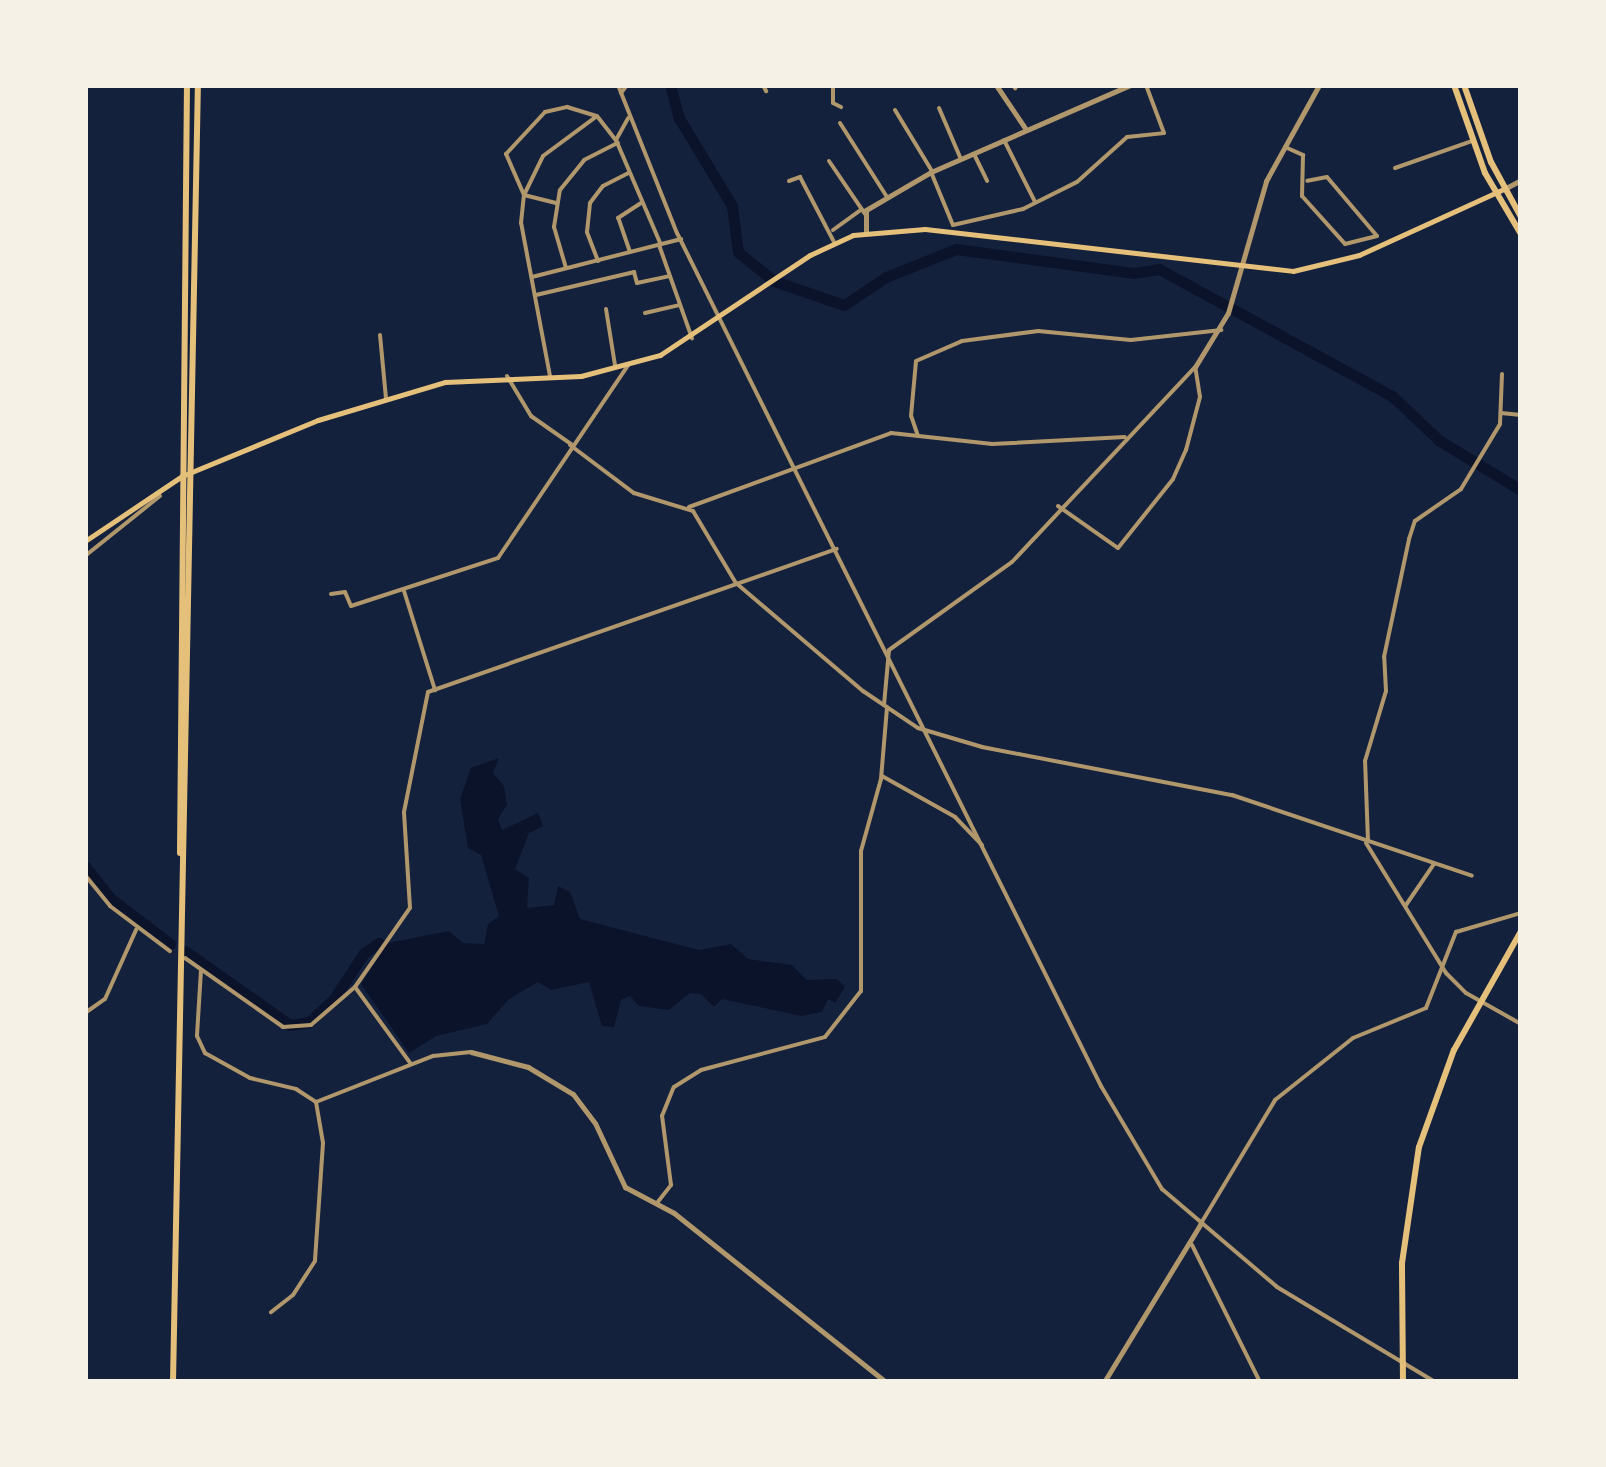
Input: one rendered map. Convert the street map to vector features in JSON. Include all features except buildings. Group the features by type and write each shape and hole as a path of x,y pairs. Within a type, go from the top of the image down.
{"main road":[{"path":"176,1244 187,85"},
{"path":"173,1382 198,85"},
{"path":"1454,85 1472,140 1521,234"},
{"path":"1464,85 1500,190 1521,217"},
{"path":"85,540 182,476 281,432 445,382 507,376 550,378 628,365 692,338 834,242 866,232 952,229 1237,268 1293,271 1337,263 1500,190"},
{"path":"1403,1382 1402,1263 1410,1193 1441,1080 1479,1000 1521,932"}],"street":[{"path":"618,85 681,240 889,650 1101,1086 1162,1189 1277,1287 1435,1382"},
{"path":"621,93 627,85"},
{"path":"763,85 766,91"},
{"path":"833,85 833,104 841,107"},
{"path":"996,85 1025,128"},
{"path":"833,230 960,158 1130,85"},
{"path":"895,110 932,172 952,229 1035,202 1077,182 1127,137 1164,132 1146,85"},
{"path":"889,650 1012,562 1058,506 1195,367 1221,330 1237,268 1285,147 1319,85"},
{"path":"524,195 506,154 527,124 557,108 597,116 617,141 660,245 692,338"},
{"path":"938,108 960,158"},
{"path":"566,268 555,237 556,203 578,166 617,141 630,115"},
{"path":"550,378 521,223 524,195 554,144 597,116"},
{"path":"840,122 886,197"},
{"path":"1002,138 1035,202"},
{"path":"1395,168 1472,140"},
{"path":"1285,147 1303,155 1306,181 1302,196 1344,244 1377,236 1327,177 1306,181"},
{"path":"973,152 987,181"},
{"path":"829,162 863,212 866,232"},
{"path":"598,261 586,229 590,204 603,186 630,172"},
{"path":"789,181 800,177 834,242"},
{"path":"1500,190 1521,180"},
{"path":"524,195 556,203"},
{"path":"630,252 618,218 642,202"},
{"path":"532,277 681,240"},
{"path":"535,296 634,272 636,283 669,276"},
{"path":"645,314 678,305"},
{"path":"606,308 614,370"},
{"path":"918,436 911,416 916,361 962,341 1038,331 1131,340 1221,330"},
{"path":"380,336 386,399"},
{"path":"332,594 345,592 351,606 498,558 571,444 628,365"},
{"path":"1058,506 1118,548 1173,480 1186,450 1200,397 1195,367"},
{"path":"1502,374 1502,413 1460,490 1415,521 1409,539 1384,657 1386,691 1365,761 1367,842 1440,965 1479,1000 1521,1024"},
{"path":"507,376 531,416 634,493 688,508 886,435 992,444 1125,437"},
{"path":"1502,413 1521,415"},
{"path":"85,556 160,496"},
{"path":"688,508 736,584 885,706 929,731 1232,795 1472,876"},
{"path":"185,958 289,1029 312,1025 355,987 384,940 410,908 404,812 428,692 837,549"},
{"path":"404,591 435,690"},
{"path":"657,1203 671,1185 662,1116 674,1087 701,1070 825,1038 861,991 861,851 882,776 889,650"},
{"path":"882,776 955,817 986,848"},
{"path":"1406,904 1434,864"},
{"path":"85,875 136,929 170,951"},
{"path":"1104,1382 1192,1245 1275,1100 1353,1038 1426,1008 1440,965 1459,929 1521,912"},
{"path":"85,1013 105,999 136,929"},
{"path":"200,970 197,1036 204,1053 250,1078 296,1090 316,1102 323,1142 315,1261 293,1295 271,1312"},
{"path":"355,987 412,1064"},
{"path":"316,1102 412,1064 471,1052 528,1067 572,1094 595,1123 617,1179 657,1203 886,1382"},
{"path":"1192,1245 1260,1382"}],"water":[{"path":"499,758 493,773 504,786 507,805 498,819 502,830 538,813 543,826 529,833 515,869 529,878 527,908 554,905 558,886 570,892 580,919 699,950 731,944 748,959 792,965 807,980 837,979 845,987 835,1003 828,999 822,1012 801,1016 722,999 714,1007 701,994 690,993 669,1010 639,1006 630,996 621,1000 614,1027 602,1026 589,982 551,990 538,982 509,999 487,1024 436,1036 409,1053 361,984 388,943 449,931 463,943 484,944 488,924 499,916 481,855 468,848 460,799 471,768"}],"waterway":[{"path":"670,85 679,118 732,206 738,252 774,281 844,305 886,277 956,249 1134,273 1159,269 1392,396 1440,441 1521,490"},
{"path":"85,866 109,897 170,944"},
{"path":"185,951 290,1025 309,1022 333,1000 364,953 379,943 398,955"}]}
